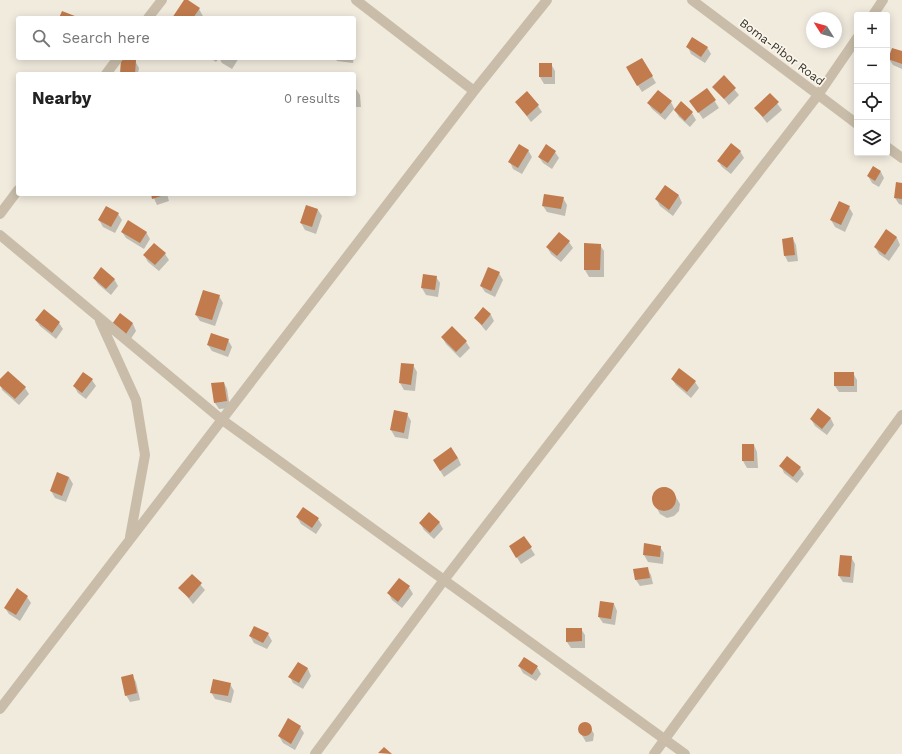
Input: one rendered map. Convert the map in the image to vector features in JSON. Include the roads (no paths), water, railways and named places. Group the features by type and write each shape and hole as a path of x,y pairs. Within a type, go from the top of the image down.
{"street":[{"path":"150,16 162,0"},
{"path":"356,0 474,91"},
{"path":"0,709 474,91 547,0"},
{"name":"Boma-Pibor Road","path":"692,0 854,122"},
{"path":"874,12 883,0"},
{"path":"314,754 444,580 818,95 854,42"},
{"path":"108,72 116,60"},
{"path":"890,149 902,158"},
{"path":"0,214 16,193"},
{"path":"0,235 221,419 685,754"},
{"path":"99,318 136,400 145,455 130,539"},
{"path":"654,754 902,415"}]}
